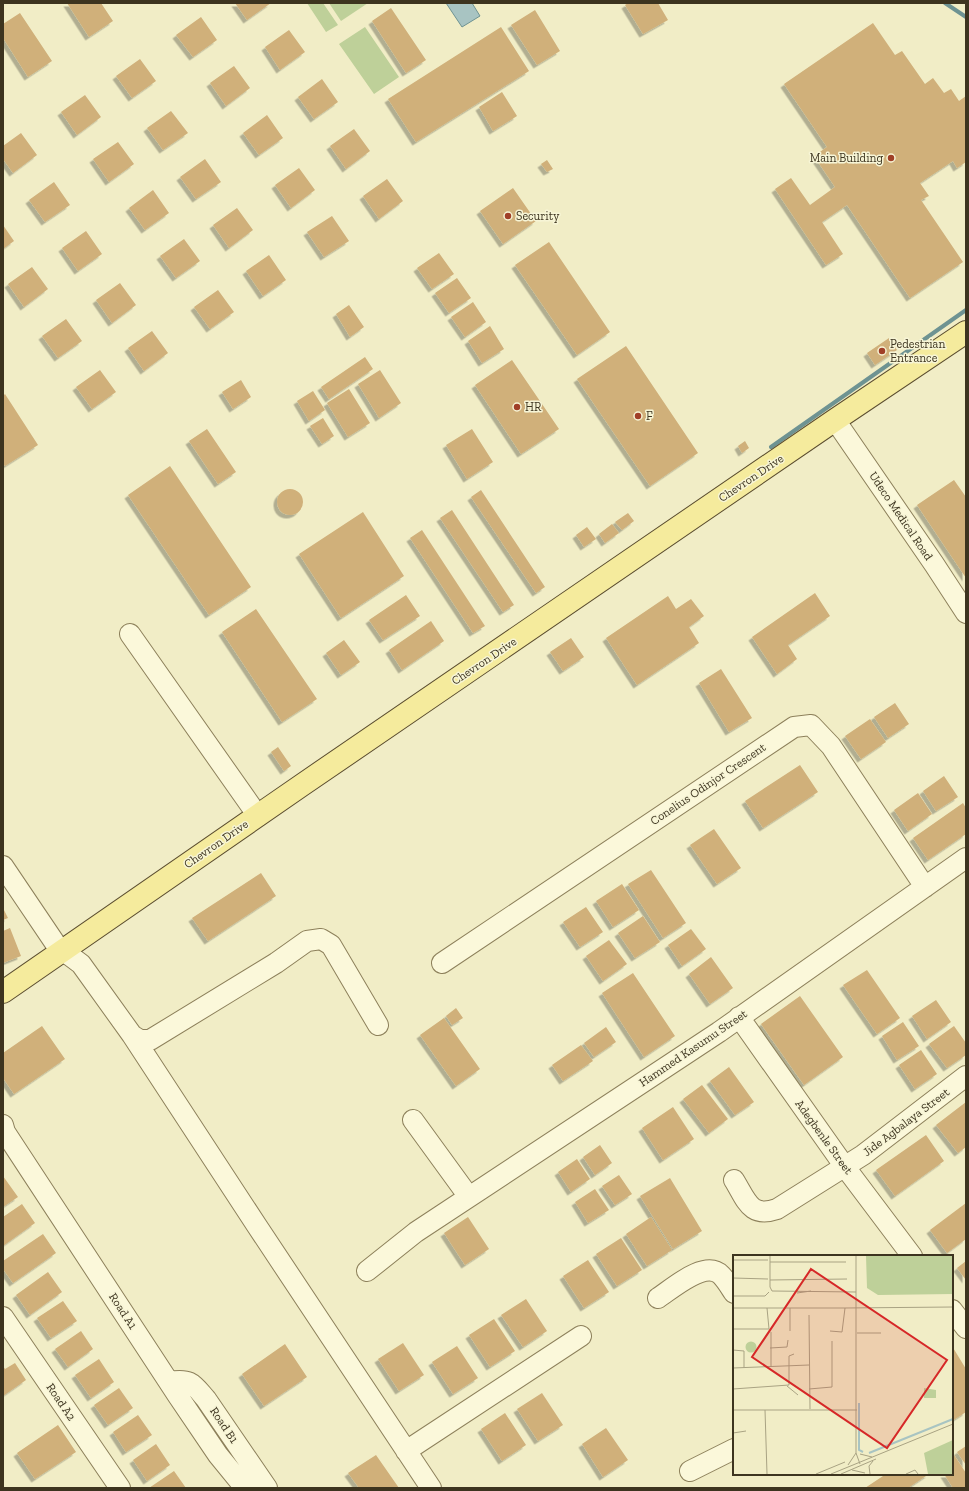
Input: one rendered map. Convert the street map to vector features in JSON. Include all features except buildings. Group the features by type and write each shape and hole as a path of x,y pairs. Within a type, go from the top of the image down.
{"main road":[{"name":"Chevron Drive","path":"3,992 835,420 966,332"}],"street":[{"name":"Udeco Medical Road","path":"835,420 966,613"},
{"path":"130,634 258,816"},
{"name":"Conelius Odinjor Crescent","path":"442,963 794,726 811,725 831,746 925,887"},
{"name":"Hammed Kasumu Street","path":"367,1271 416,1232 739,1017 966,858"},
{"path":"3,866 61,952 69,954 81,964 132,1035 406,1451 432,1488"},
{"path":"132,1035 140,1040 150,1040 276,963 307,941 321,939 331,945 378,1025"},
{"name":"Adegbenle Street","path":"739,1017 845,1167 911,1255"},
{"name":"Jide Agbalaya Street","path":"734,1180 753,1209 761,1212 768,1212 778,1209 863,1155 966,1076"},
{"path":"414,1120 469,1196"},
{"name":"Road A1","path":"4,1129 218,1455 245,1488"},
{"path":"658,1298 699,1271 709,1269 720,1274 733,1292"},
{"path":"953,1311 966,1328"},
{"name":"Road A2","path":"3,1317 120,1488"},
{"path":"406,1451 581,1336"},
{"name":"Road B1","path":"169,1382 186,1380 196,1387 267,1488"},
{"path":"690,1471 733,1450"}],"green space":[{"path":"307,3 323,3 338,25 326,32"},
{"path":"329,3 368,3 341,21"},
{"path":"365,27 399,77 374,94 339,44"}],"water":[{"path":"446,3 472,3 480,16 462,27"}],"waterway":[{"path":"945,3 966,17"},
{"path":"771,447 966,310"}],"place":[{"name":"Main Building","path":"891,158"},
{"name":"Security","path":"508,216"},
{"name":"Pedestrian Entrance","path":"882,351"},
{"name":"HR","path":"517,407"},
{"name":"F","path":"638,416"}]}
